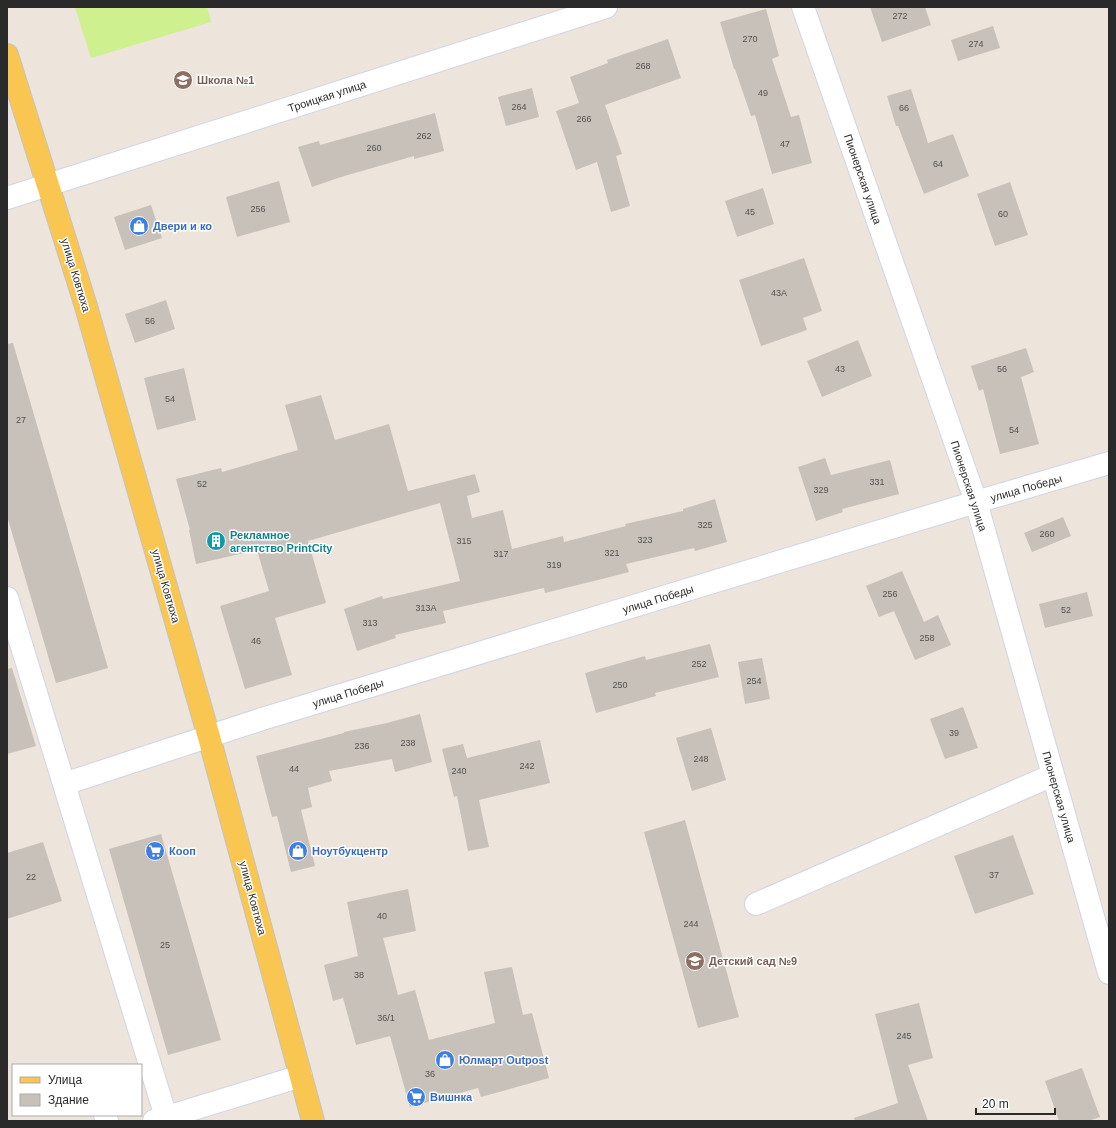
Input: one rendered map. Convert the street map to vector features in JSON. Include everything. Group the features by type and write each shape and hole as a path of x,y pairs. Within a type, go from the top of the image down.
{"main road":[{"name":"улица Ковтюха","path":"7,55 85,303 209,737 313,1121"}],"street":[{"name":"Троицкая улица","path":"7,198 606,7"},
{"name":"Пионерская улица","path":"803,7 976,502 1109,972"},
{"name":"улица Победы","path":"64,784 262,719 1109,463"},
{"path":"7,598 64,784 160,1119 301,1076"},
{"path":"756,904 1053,775"}],"green space":[{"path":"75,7 207,7 211,22 91,58"}],"building":[{"path":"870,7 925,7 931,25 882,42"},
{"path":"766,9 779,56 772,59 791,117 799,115 812,163 772,174 755,115 751,116 734,69 720,22"},
{"path":"993,26 1000,48 958,61 951,40"},
{"path":"668,39 681,78 605,105 622,154 616,156 630,206 611,212 597,162 576,170 556,111 579,103 570,77 608,63 607,60"},
{"path":"532,88 539,117 506,126 498,97"},
{"path":"911,89 928,143 953,134 969,176 924,194 898,126 896,126 887,96"},
{"path":"435,113 444,151 414,159 414,156 312,187 298,147 319,141 320,145"},
{"path":"279,181 290,222 237,237 226,197"},
{"path":"1010,182 1028,235 995,246 977,194"},
{"path":"763,188 774,224 737,237 725,201"},
{"path":"151,205 162,238 125,250 114,217"},
{"path":"804,258 822,311 803,318 807,330 761,346 739,280"},
{"path":"166,300 175,329 135,343 125,314"},
{"path":"858,340 872,376 822,397 807,361"},
{"path":"13,343 108,668 56,683 7,516 7,344"},
{"path":"1026,348 1034,372 1021,377 1039,444 1000,454 983,389 979,391 971,366"},
{"path":"184,368 196,420 157,430 144,378"},
{"path":"321,395 335,440 389,424 408,491 475,474 480,492 467,496 472,518 503,510 512,549 563,536 564,542 626,526 625,524 683,511 683,509 715,499 727,542 695,551 694,548 626,564 629,572 545,593 544,588 443,611 446,623 395,635 396,638 357,651 344,609 382,596 383,599 460,581 440,503 308,541 326,603 275,618 292,675 245,689 220,606 269,591 257,550 196,564 190,530 176,479 221,468 222,472 298,450 285,405"},
{"path":"825,458 831,475 890,460 899,494 842,509 843,512 816,521 798,467"},
{"path":"1063,517 1071,536 1032,552 1024,533"},
{"path":"902,571 924,622 938,615 951,645 915,660 894,611 879,617 866,586"},
{"path":"1087,592 1093,616 1045,628 1039,604"},
{"path":"710,644 719,677 655,693 656,696 596,713 585,673 645,656 646,660"},
{"path":"762,658 770,699 745,704 738,662"},
{"path":"12,668 36,746 7,754 7,669"},
{"path":"963,707 978,748 945,759 930,719"},
{"path":"420,714 432,762 395,772 392,759 329,771 332,781 308,788 312,807 301,810 315,866 291,872 277,816 272,817 256,756 344,732"},
{"path":"711,728 726,780 692,791 676,738"},
{"path":"540,740 550,783 479,800 489,847 468,851 457,796 454,797 442,749 463,744 467,758"},
{"path":"685,820 739,1017 698,1028 644,832"},
{"path":"161,834 221,1040 168,1055 109,849"},
{"path":"1013,835 1034,894 975,914 954,856"},
{"path":"43,842 62,901 7,919 7,853"},
{"path":"408,889 416,931 383,938 398,995 415,990 429,1040 495,1023 484,972 512,967 523,1015 532,1013 549,1078 481,1097 478,1088 410,1107 390,1036 356,1045 343,998 333,1001 324,965 358,956 347,902"},
{"path":"919,1003 933,1058 908,1065 928,1121 855,1121 854,1118 898,1103 875,1014"},
{"path":"1082,1068 1100,1117 1088,1121 1059,1121 1045,1081"}],"place":[{"name":"Школа №1","path":"183,80"},
{"name":"Двери и ко","path":"139,226"},
{"name":"Рекламное агентство PrintCity","path":"216,541"},
{"name":"Кооп","path":"155,851"},
{"name":"Ноутбукцентр","path":"298,851"},
{"name":"Детский сад №9","path":"695,961"},
{"name":"Юлмарт Outpost","path":"445,1060"},
{"name":"Вишнка","path":"416,1097"}]}
